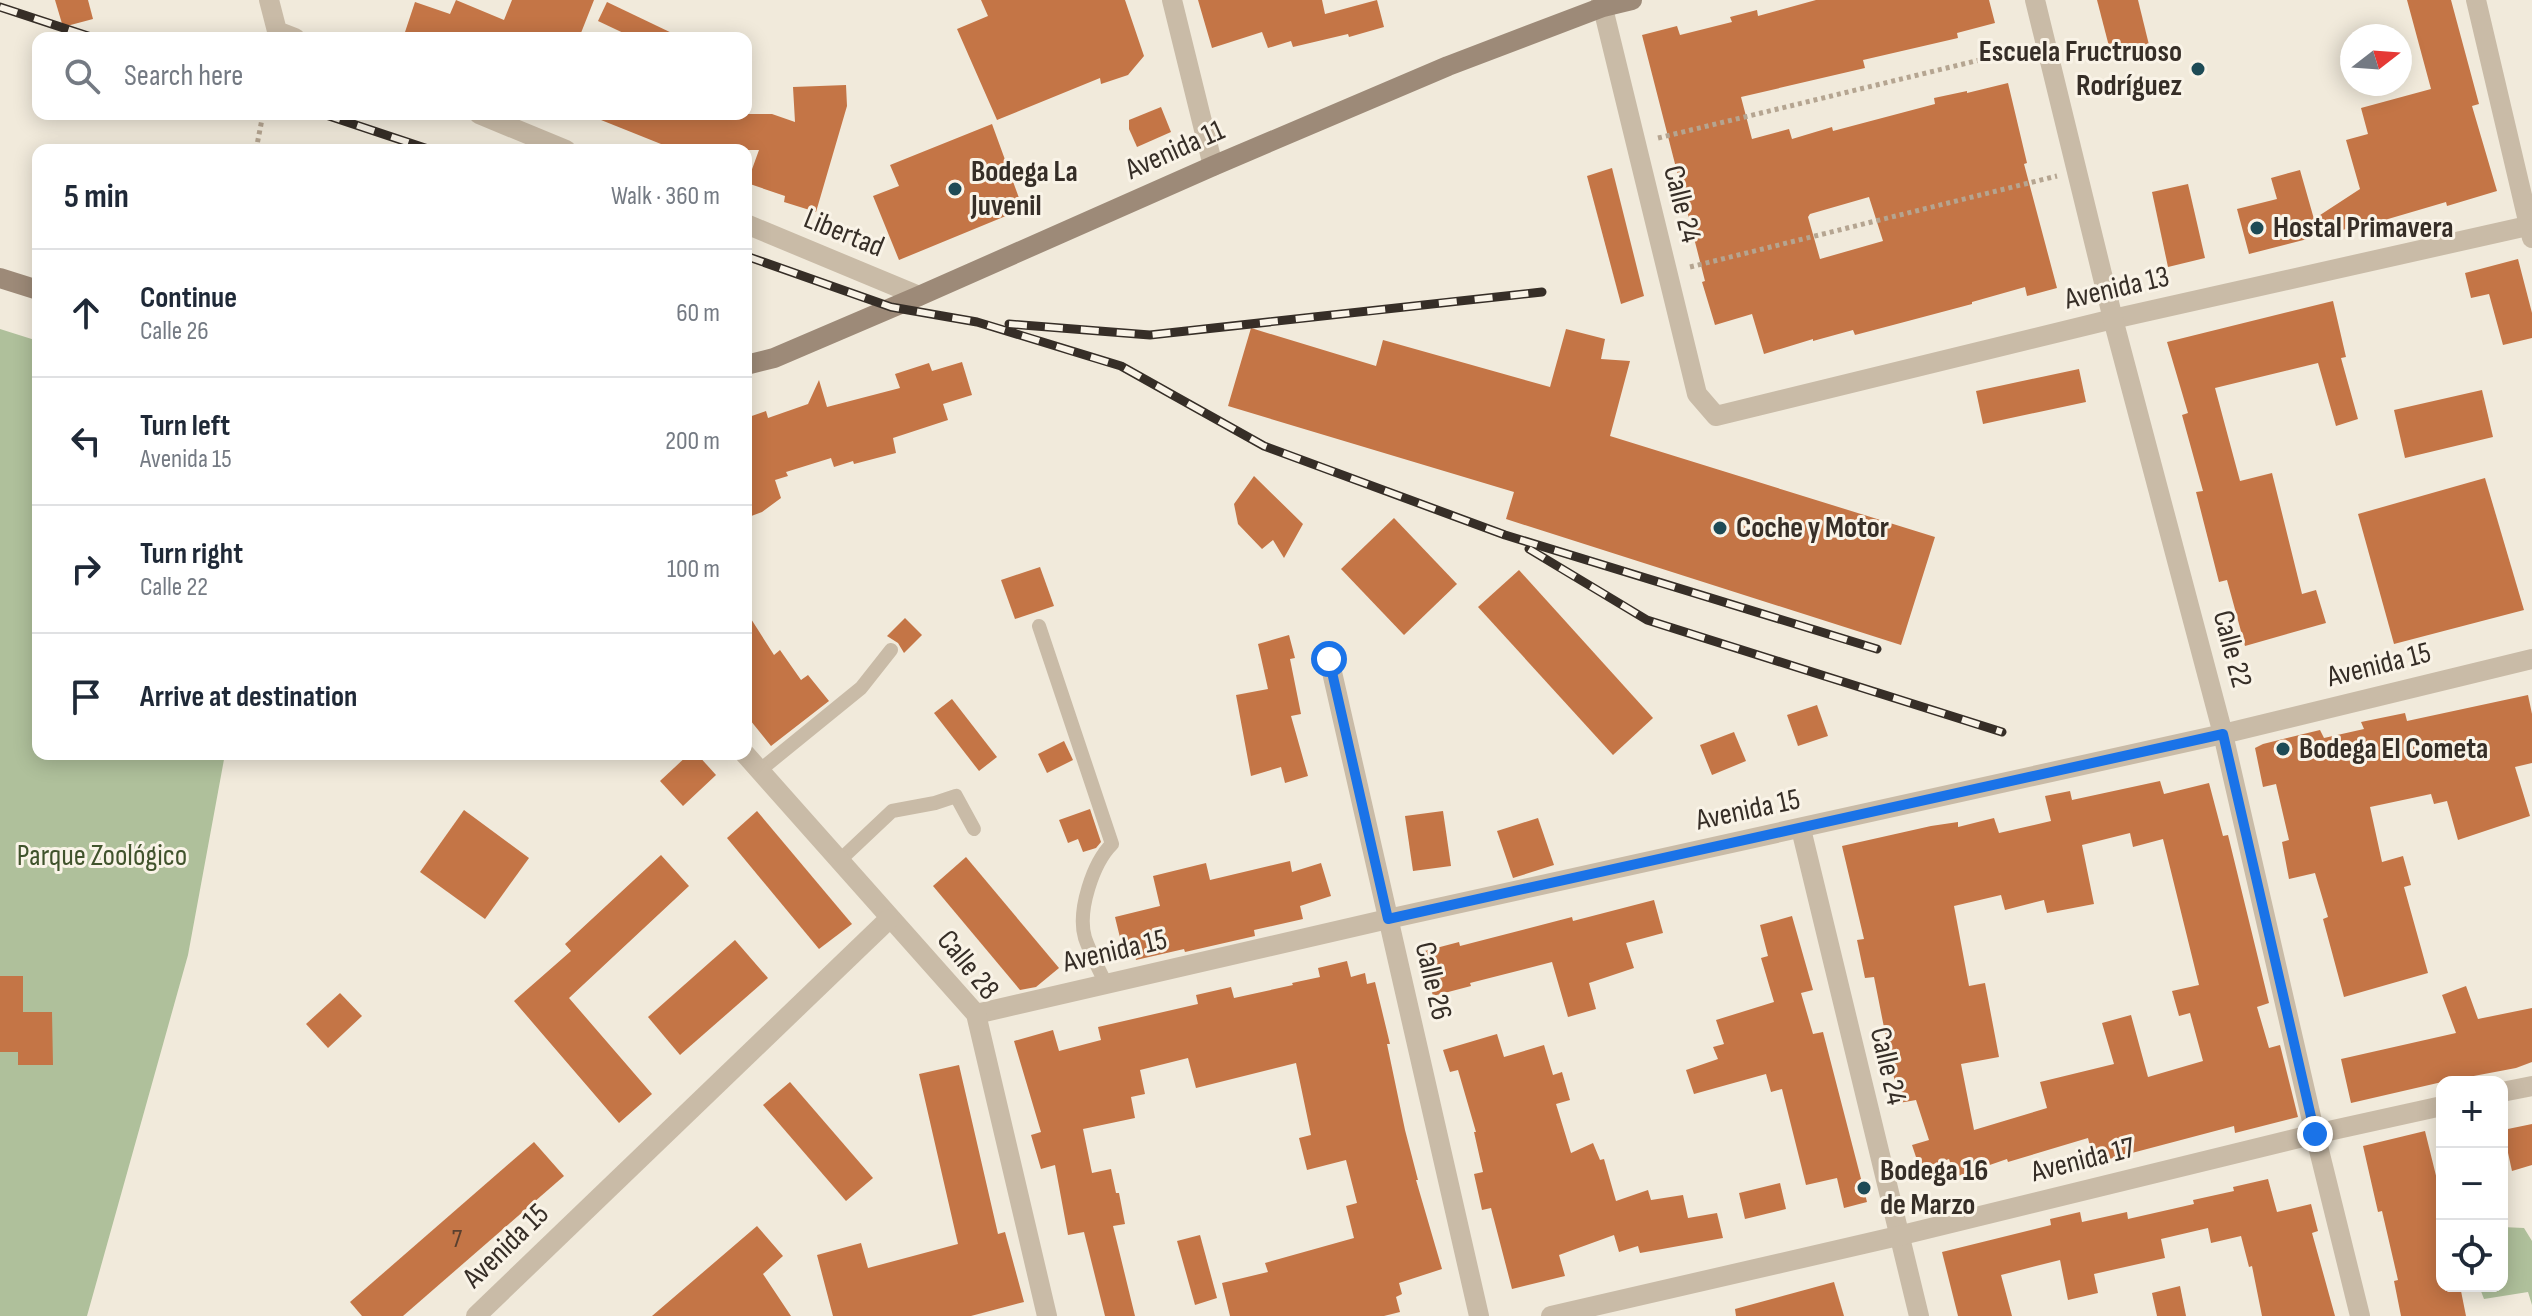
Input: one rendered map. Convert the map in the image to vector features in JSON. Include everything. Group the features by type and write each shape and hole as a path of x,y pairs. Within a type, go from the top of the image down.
{"main road":[{"name":"Avenida 11","path":"752,364 774,358 1448,66 1602,4 1632,0"},
{"path":"0,278 32,288"}],"street":[{"path":"269,0 285,32"},
{"path":"1172,0 1213,166"},
{"name":"Calle 22","path":"2035,0 2113,319 2223,734 2360,1316"},
{"path":"2476,0 2531,230"},
{"name":"Calle 24","path":"1602,4 1697,394 1716,416"},
{"path":"494,120 552,144"},
{"name":"Libertad","path":"752,226 919,296"},
{"name":"Avenida 13","path":"1716,416 2113,319 2531,230"},
{"name":"Calle 26","path":"1329,659 1479,1316"},
{"name":"Avenida 15","path":"976,1014 1388,919 2223,734 2532,659"},
{"name":"Calle 28","path":"750,760 976,1014 1047,1316"},
{"name":"Calle 24","path":"1801,829 1919,1316"},
{"name":"Avenida 15","path":"476,1316 889,919"},
{"path":"2508,1091 2532,1086"},
{"name":"Avenida 17","path":"1551,1316 2436,1107"}],"lane":[{"path":"1039,626 1112,844 1103,853 1086,892 1084,935 1106,984"},
{"path":"759,771 861,688 891,650"},
{"path":"839,861 892,811 956,796 974,829"}],"path":[{"path":"1636,144 2046,44"},
{"path":"257,144 262,120"},
{"path":"1667,272 2077,171"}],"green space":[{"name":"Parque Zoológico","path":"0,329 32,339 32,760 224,760 188,955 87,1316 0,1316"},
{"path":"2508,1227 2524,1228 2532,1241 2532,1305 2528,1292 2484,1299 2481,1292 2508,1292"}],"building":[{"path":"55,0 88,0 93,19 63,27"},
{"path":"456,0 504,20 512,0 594,0 581,32 405,32 415,2 450,14"},
{"path":"981,0 1125,0 1144,56 1128,75 1101,84 1100,78 997,120 957,29 988,16"},
{"path":"1198,0 1322,0 1325,14 1377,0 1384,27 1293,47 1291,41 1268,48 1262,32 1212,48"},
{"path":"1816,0 1989,0 1995,23 1957,33 1958,38 1863,60 1865,68 1741,97 1752,139 1789,129 1792,139 1935,104 1934,98 2008,83 2027,163 2024,164 2057,288 2027,296 2025,287 1855,335 1853,330 1764,354 1752,314 1715,325 1642,35 1677,26 1680,35 1732,22 1730,17 1757,10 1758,16","holes":["1869,197 1883,241 1820,259 1808,217"]},
{"path":"2097,0 2138,0 2150,49 2112,58"},
{"path":"2407,0 2451,0 2479,104 2472,106 2497,191 2249,254 2237,209 2277,199 2271,178 2300,170 2314,219 2360,189 2346,140 2368,134 2361,108 2431,89"},
{"path":"607,2 670,32 621,32 598,21"},
{"path":"846,85 847,106 816,212 784,202 785,196 752,185 752,169 759,150 752,150 752,144 661,144 601,120 752,120 752,114 772,114 795,122 793,87"},
{"path":"1161,107 1171,132 1137,147 1129,129 1129,120"},
{"path":"992,124 1023,209 899,260 873,196 899,186 890,165"},
{"path":"1612,168 1644,296 1621,304 1587,176"},
{"path":"2188,184 2205,258 2168,267 2152,192"},
{"path":"2518,259 2532,313 2532,338 2503,345 2489,294 2471,298 2465,273"},
{"path":"2333,301 2346,357 2341,358 2358,419 2336,426 2318,363 2215,388 2240,481 2272,473 2302,594 2316,590 2326,623 2245,646 2227,580 2219,582 2196,492 2203,491 2182,415 2188,413 2167,342"},
{"path":"1251,328 1376,366 1383,340 1550,387 1566,329 1605,339 1601,359 1630,361 1610,436 1935,537 1901,645 1506,519 1514,492 1228,406"},
{"path":"962,362 972,395 943,404 948,420 893,438 896,453 834,467 831,458 786,472 788,476 775,480 781,498 752,516 752,416 766,411 768,418 808,404 819,380 827,407 900,388 895,374 929,363 932,371"},
{"path":"2079,369 2086,402 1983,424 1976,391"},
{"path":"2482,390 2493,437 2405,458 2394,410"},
{"path":"1254,476 1303,524 1284,558 1273,540 1262,549 1238,524 1234,504"},
{"path":"2485,478 2524,610 2394,644 2358,514"},
{"path":"1394,518 1457,584 1404,635 1341,569"},
{"path":"1040,567 1054,606 1015,619 1001,580"},
{"path":"1519,570 1653,718 1613,755 1478,607"},
{"path":"905,618 922,635 904,653 898,643 887,636"},
{"path":"752,620 774,655 780,650 801,680 808,675 829,701 771,746 752,722"},
{"path":"1289,635 1295,658 1290,659 1301,714 1291,716 1308,776 1285,783 1281,767 1251,776 1236,695 1268,689 1258,644"},
{"path":"2528,695 2532,714 2532,763 2515,767 2530,816 2458,840 2447,801 2434,804 2431,794 2370,807 2382,862 2403,856 2411,885 2404,887 2428,973 2344,997 2323,919 2328,917 2315,873 2289,879 2282,842 2289,840 2276,784 2263,787 2255,748 2320,730 2324,738 2364,729 2361,722 2405,713 2407,721"},
{"path":"952,699 997,757 979,771 934,713"},
{"path":"1817,705 1828,736 1798,746 1787,715"},
{"path":"1734,732 1746,761 1712,775 1700,745"},
{"path":"1064,741 1073,760 1047,773 1038,754"},
{"path":"683,760 702,760 716,775 683,806 660,781"},
{"path":"2160,781 2164,794 2209,783 2223,836 2228,835 2269,1003 2257,1007 2269,1048 2280,1045 2298,1117 2235,1133 2234,1126 2094,1163 2088,1138 2008,1162 2007,1159 1955,1177 1949,1159 1920,1169 1912,1145 1929,1140 1916,1100 1899,1103 1874,977 1865,978 1857,940 1864,939 1842,846 1931,826 1958,822 1958,827 1994,818 1999,833 2051,821 2045,796 2070,791 2072,800","holes":["2130,833 2133,847 2163,839 2199,985 2172,991 2179,1016 2190,1013 2203,1061 2148,1077 2131,1015 2102,1023 2114,1064 2040,1082 2047,1108 1974,1130 1961,1064 1999,1057 1985,983 1969,986 1954,906 2001,895 2005,910 2044,900 2047,913 2094,904 2082,845"]},
{"path":"1090,809 1101,842 1096,848 1083,852 1078,839 1068,843 1059,820"},
{"path":"464,810 529,858 485,919 420,872"},
{"path":"757,811 852,924 819,949 727,838"},
{"path":"1443,811 1451,866 1413,871 1405,816"},
{"path":"1538,818 1554,865 1513,878 1497,831"},
{"path":"661,855 689,886 569,998 652,1094 619,1123 514,1001 571,951 565,944"},
{"path":"966,857 1059,968 1036,987 1020,990 933,886"},
{"path":"1290,861 1292,872 1321,863 1331,896 1300,906 1303,919 1254,930 1255,936 1185,952 1184,949 1136,960 1133,947 1123,950 1115,917 1160,906 1153,876 1206,863 1210,880"},
{"path":"1654,900 1663,933 1626,943 1634,968 1589,983 1596,1009 1568,1017 1552,962 1433,996 1421,952 1459,942 1460,946 1572,917 1573,921"},
{"path":"1792,916 1813,990 1801,993 1813,1034 1823,1032 1867,1202 1844,1208 1837,1178 1806,1185 1782,1089 1771,1092 1766,1074 1694,1094 1686,1070 1718,1059 1713,1047 1724,1044 1716,1020 1774,1002 1761,958 1768,956 1760,925"},
{"path":"735,940 768,978 680,1055 648,1017"},
{"path":"1347,961 1351,977 1365,973 1367,984 1375,982 1416,1180 1442,1269 1399,1283 1402,1294 1396,1297 1400,1312 1384,1316 1230,1316 1222,1283 1268,1272 1265,1263 1354,1238 1346,1206 1357,1203 1346,1160 1307,1170 1299,1138 1311,1135 1296,1063 1196,1088 1188,1058 1140,1070 1145,1094 1131,1097 1135,1118 1083,1129 1092,1173 1111,1169 1125,1224 1113,1226 1135,1316 1105,1316 1084,1232 1068,1235 1055,1165 1041,1169 1031,1135 1041,1132 1014,1041 1053,1030 1059,1051 1101,1040 1098,1027 1198,1004 1196,995 1231,987 1234,998 1293,985 1320,977 1318,968"},
{"path":"0,976 23,976 23,1012 52,1012 53,1065 18,1065 18,1052 0,1052"},
{"path":"2466,986 2478,1019 2532,1008 2532,1062 2474,1076 2436,1076 2436,1083 2351,1103 2341,1059 2456,1033 2442,995"},
{"path":"340,993 362,1016 328,1048 306,1024"},
{"path":"1497,1034 1504,1057 1544,1045 1553,1075 1562,1072 1570,1100 1556,1104 1571,1153 1593,1143 1600,1160 1604,1159 1616,1201 1648,1190 1651,1200 1683,1195 1688,1218 1717,1213 1723,1238 1640,1253 1638,1246 1619,1252 1614,1235 1559,1255 1565,1276 1512,1289 1491,1208 1482,1210 1474,1174 1483,1172 1476,1132 1458,1070 1450,1072 1443,1050"},
{"path":"959,1065 998,1234 1005,1232 1024,1302 971,1316 833,1316 817,1255 861,1243 868,1268 958,1244 919,1074"},
{"path":"790,1082 873,1178 846,1201 763,1105"},
{"path":"2532,1124 2532,1165 2512,1171 2508,1129"},
{"path":"2425,1131 2436,1176 2436,1292 2461,1292 2466,1316 2401,1316 2394,1281 2398,1280 2363,1146"},
{"path":"534,1142 564,1176 403,1316 362,1316 350,1302"},
{"path":"2268,1179 2277,1212 2311,1204 2318,1231 2312,1233 2335,1316 2262,1316 2252,1266 2249,1267 2241,1236 2211,1243 2208,1228 2161,1239 2165,1258 2094,1274 2098,1293 2068,1300 2060,1260 2001,1275 2012,1316 1958,1316 1942,1252 2051,1225 2050,1219 2080,1212 2082,1222 2127,1212 2128,1219 2194,1204 2193,1200"},
{"path":"1780,1183 1786,1209 1745,1219 1739,1193"},
{"path":"757,1226 783,1256 763,1274 791,1316 652,1316"},
{"path":"1200,1235 1217,1298 1195,1305 1177,1241"},
{"path":"1834,1282 1844,1316 1736,1316 1735,1309"},
{"path":"2180,1286 2186,1316 2157,1316 2152,1293"}],"railway":[{"path":"0,7 76,32"},
{"path":"341,120 413,144"},
{"path":"752,258 891,307 977,322 1121,366 1264,446 1505,535 1877,649"},
{"path":"1009,324 1150,335 1542,292"},
{"path":"1529,549 1647,620 2002,732"}],"place":[{"name":"Escuela Fructruoso Rodríguez","path":"2198,69"},
{"name":"Bodega La Juvenil","path":"955,189"},
{"name":"Hostal Primavera","path":"2257,228"},
{"name":"Coche y Motor","path":"1720,528"},
{"name":"Bodega El Cometa","path":"2283,749"},
{"name":"Bodega 16 de Marzo","path":"1864,1188"}],"route":[{"path":"1329,659 1388,919 2223,734 2315,1134"}]}
